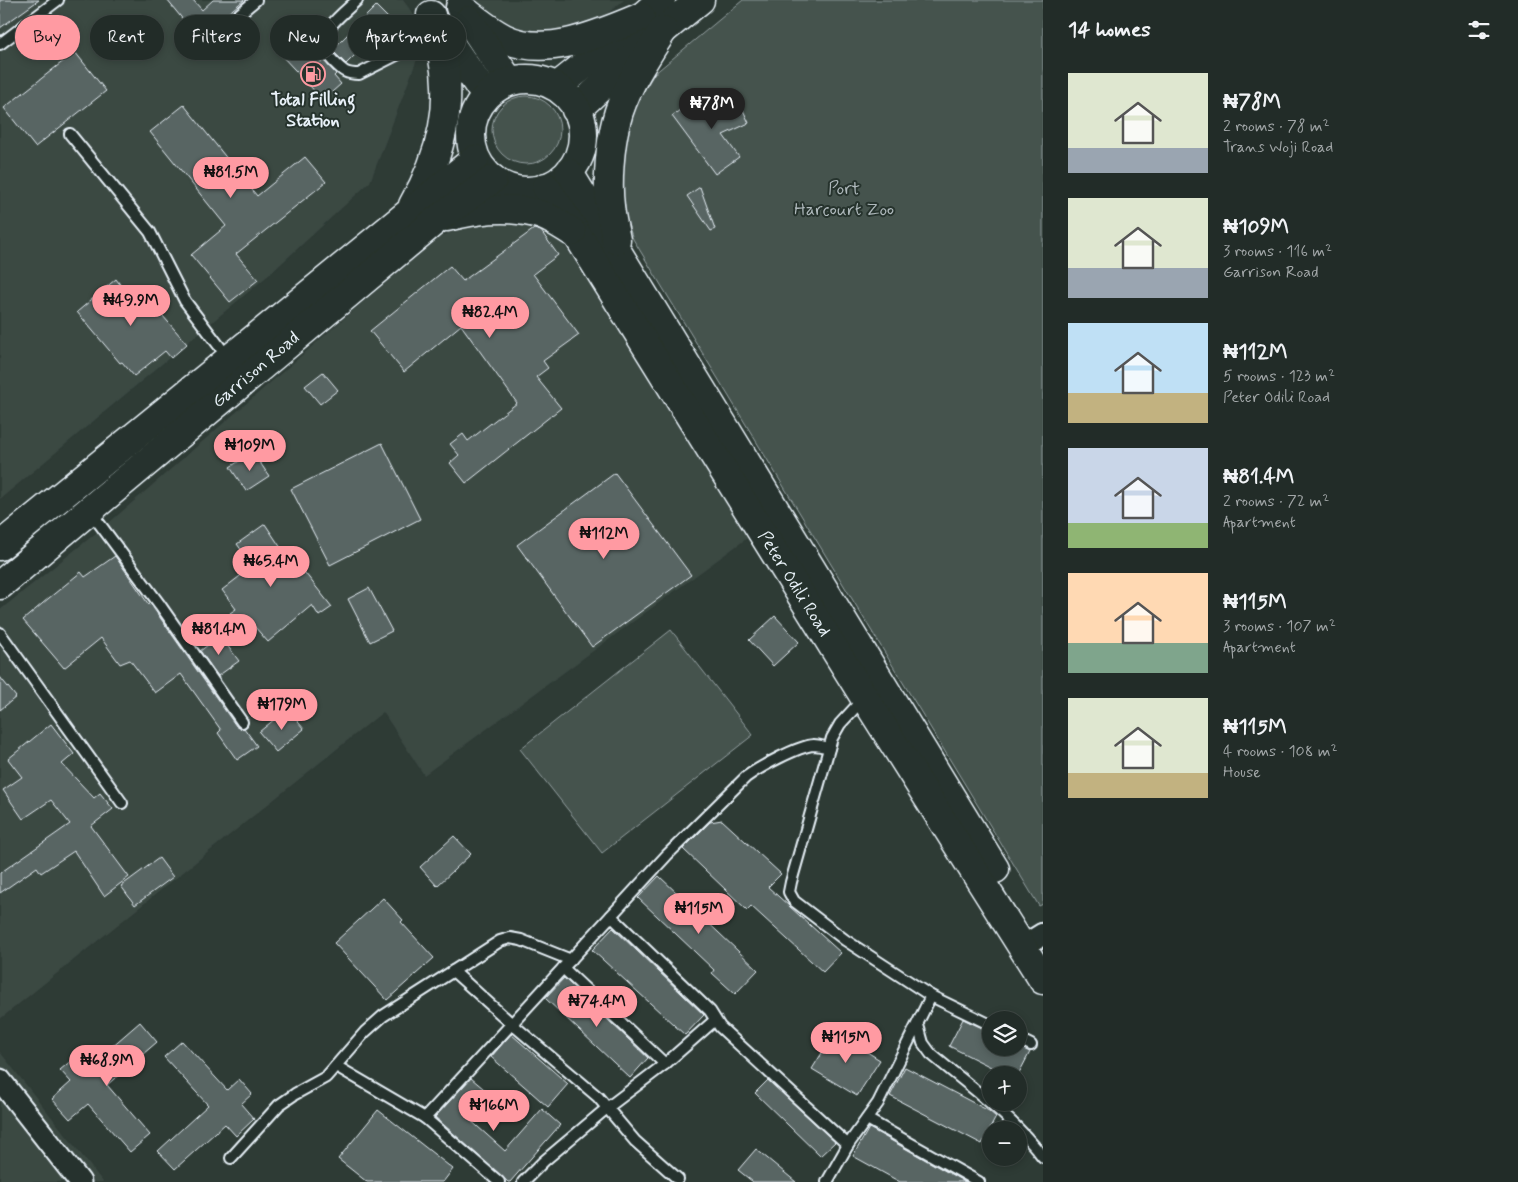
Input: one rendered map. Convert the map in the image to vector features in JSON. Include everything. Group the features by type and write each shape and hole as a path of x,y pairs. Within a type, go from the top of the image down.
{"main road":[{"path":"457,4 487,28 506,38 523,44 547,45 571,43 700,0"},
{"path":"457,4 509,81"},
{"path":"558,86 655,16"},
{"path":"576,110 655,16"},
{"path":"620,256 610,205 610,157 616,121 626,95 642,64 655,16"},
{"path":"408,215 424,187 438,152 446,114 446,77 443,60"},
{"path":"460,60 486,96"},
{"path":"528,79 558,86 573,102 581,120 583,139 578,158 569,173 546,187 533,190 513,189 484,169 470,133 474,116 486,96 509,81 528,79"},
{"name":"Garrison Road","path":"0,546 408,215 484,169"},
{"name":"Garrison Road","path":"0,585 436,220 484,169"},
{"name":"Peter Odili Road","path":"569,173 1036,941 1043,980"},
{"name":"Peter Odili Road","path":"546,187 865,698 1036,941"},
{"path":"436,220 472,210 515,209 536,213 552,220 578,236"}],"street":[{"path":"0,1080 80,1182"}],"lane":[{"path":"0,44 58,0"},
{"path":"238,15 256,0"},
{"path":"357,0 326,30 322,42 323,49 343,72 348,74 359,74 378,60"},
{"path":"70,134 150,232 185,301 229,359"},
{"path":"89,510 160,605 242,722"},
{"path":"0,633 122,803"},
{"path":"865,698 840,724 832,738 790,882 789,892 794,901 844,940 931,996 982,1021"},
{"path":"425,1118 674,848 746,777 760,767 807,746 816,745 829,748"},
{"path":"611,916 710,1011 720,1027 848,1145"},
{"path":"231,1158 279,1105 295,1094 326,1078 364,1032 383,1016 500,941 510,938 521,940 571,960"},
{"path":"563,968 665,1064"},
{"path":"453,971 598,1097 635,1141 678,1179"},
{"path":"827,1182 848,1145 878,1103 931,996"},
{"path":"523,1182 544,1161 607,1108 665,1064 715,1020"},
{"path":"918,1025 923,1043 931,1054 1002,1114 1032,1143 1043,1157"},
{"path":"1027,1042 1031,1044"},
{"path":"336,1066 425,1118 499,1182"},
{"path":"867,1119 979,1182"}],"shaded area":[{"path":"0,0 403,0 414,15 348,15 348,60 417,60 370,182 271,273 0,499"},
{"path":"475,0 624,0 592,26 566,34 520,33 482,11"},
{"path":"515,218 548,230 566,248 590,281 750,536 424,775 383,712 0,1019 0,610 111,521 432,242 476,221"},
{"path":"0,1052 103,1182 0,1182"}],"green space":[{"name":"Port Harcourt Zoo","path":"743,0 1043,0 1043,904 1039,906 633,239 619,198 624,134 635,106 654,74"},
{"path":"519,96 533,96 545,101 555,111 560,123 560,137 555,149 545,159 533,164 519,164 507,159 497,149 492,137 492,123 497,111 507,101"},
{"path":"671,630 753,735 602,853 520,749"}],"building":[{"path":"0,0 39,0 18,15 15,15 15,17 0,28"},
{"path":"167,0 193,0 202,10 213,0 244,0 226,15 179,15"},
{"path":"376,6 385,15 367,15"},
{"path":"348,34 348,60 350,60 346,64 338,56 338,44"},
{"path":"80,58 106,91 35,147 4,108 65,60 80,60"},
{"path":"286,60 319,60 321,62 323,60 336,74 334,76 341,84 323,100"},
{"path":"737,97 749,123 723,135 739,157 715,174 672,116 696,98 705,112"},
{"path":"184,105 257,196 305,157 326,182 236,254 258,280 230,302 191,255 226,226 150,132"},
{"path":"700,187 715,229 711,231 687,196"},
{"path":"534,229 541,231 558,255 533,274 579,335 543,361 548,368 536,377 561,408 466,483 450,463 459,455 450,444 463,434 468,441 517,403 461,325 404,372 370,331 450,266 463,281"},
{"path":"116,279 128,295 138,287 187,344 171,358 165,351 134,376 122,362 120,363 77,312"},
{"path":"323,372 338,390 320,404 305,386"},
{"path":"382,443 420,519 330,565 291,489"},
{"path":"253,452 269,476 246,491 230,467"},
{"path":"615,473 691,575 592,647 517,545"},
{"path":"265,524 283,551 286,549 332,607 319,616 312,605 268,642 254,626 245,632 230,613 236,609 222,590 253,566 237,544"},
{"path":"115,556 236,726 244,728 257,746 237,760 218,733 221,730 181,674 155,693 130,660 120,664 101,638 64,668 23,620 81,572 85,577"},
{"path":"369,588 392,631 370,642 348,599"},
{"path":"775,616 799,642 773,666 749,640"},
{"path":"220,636 239,661 218,676 200,651"},
{"path":"0,677 16,697 0,710"},
{"path":"287,709 304,729 276,752 259,732"},
{"path":"51,724 74,754 62,764 94,798 100,793 113,809 91,826 129,877 104,896 74,851 41,873 37,867 0,893 0,873 70,824 51,800 23,819 3,790 22,777 8,759"},
{"path":"722,820 781,874 768,887 841,953 823,972 751,906 747,910 683,849 710,822"},
{"path":"454,836 471,854 437,886 420,867"},
{"path":"159,858 173,877 135,905 121,886"},
{"path":"659,876 758,970 735,994 712,973 714,970 638,898"},
{"path":"383,898 403,920 401,922 434,958 387,1000 334,943"},
{"path":"613,928 704,1015 685,1035 592,950"},
{"path":"564,978 648,1058 630,1078 545,998"},
{"path":"963,1019 982,1028 982,1056 1027,1056 1027,1051 1030,1052 1023,1066 989,1066 949,1046"},
{"path":"140,1022 157,1042 107,1085 150,1135 130,1152 88,1104 70,1119 52,1099 71,1082 60,1070 78,1055 88,1067"},
{"path":"835,1032 880,1060 857,1096 812,1069"},
{"path":"511,1034 568,1084 548,1107 491,1057"},
{"path":"182,1041 227,1090 239,1079 252,1094 241,1104 254,1119 236,1136 225,1124 175,1169 158,1151 208,1105 164,1057"},
{"path":"905,1067 982,1107 982,1111 989,1111 996,1117 994,1121 982,1121 982,1144 890,1096"},
{"path":"471,1078 490,1094 468,1118 505,1151 542,1109 560,1125 510,1182 435,1117"},
{"path":"768,1080 835,1142 820,1156 755,1093"},
{"path":"378,1110 453,1169 443,1182 367,1182 338,1159"},
{"path":"869,1128 965,1182 900,1182 853,1156"},
{"path":"756,1149 796,1182 753,1182 738,1170"}],"place":[{"name":"Total Filling Station","path":"313,74"}]}
